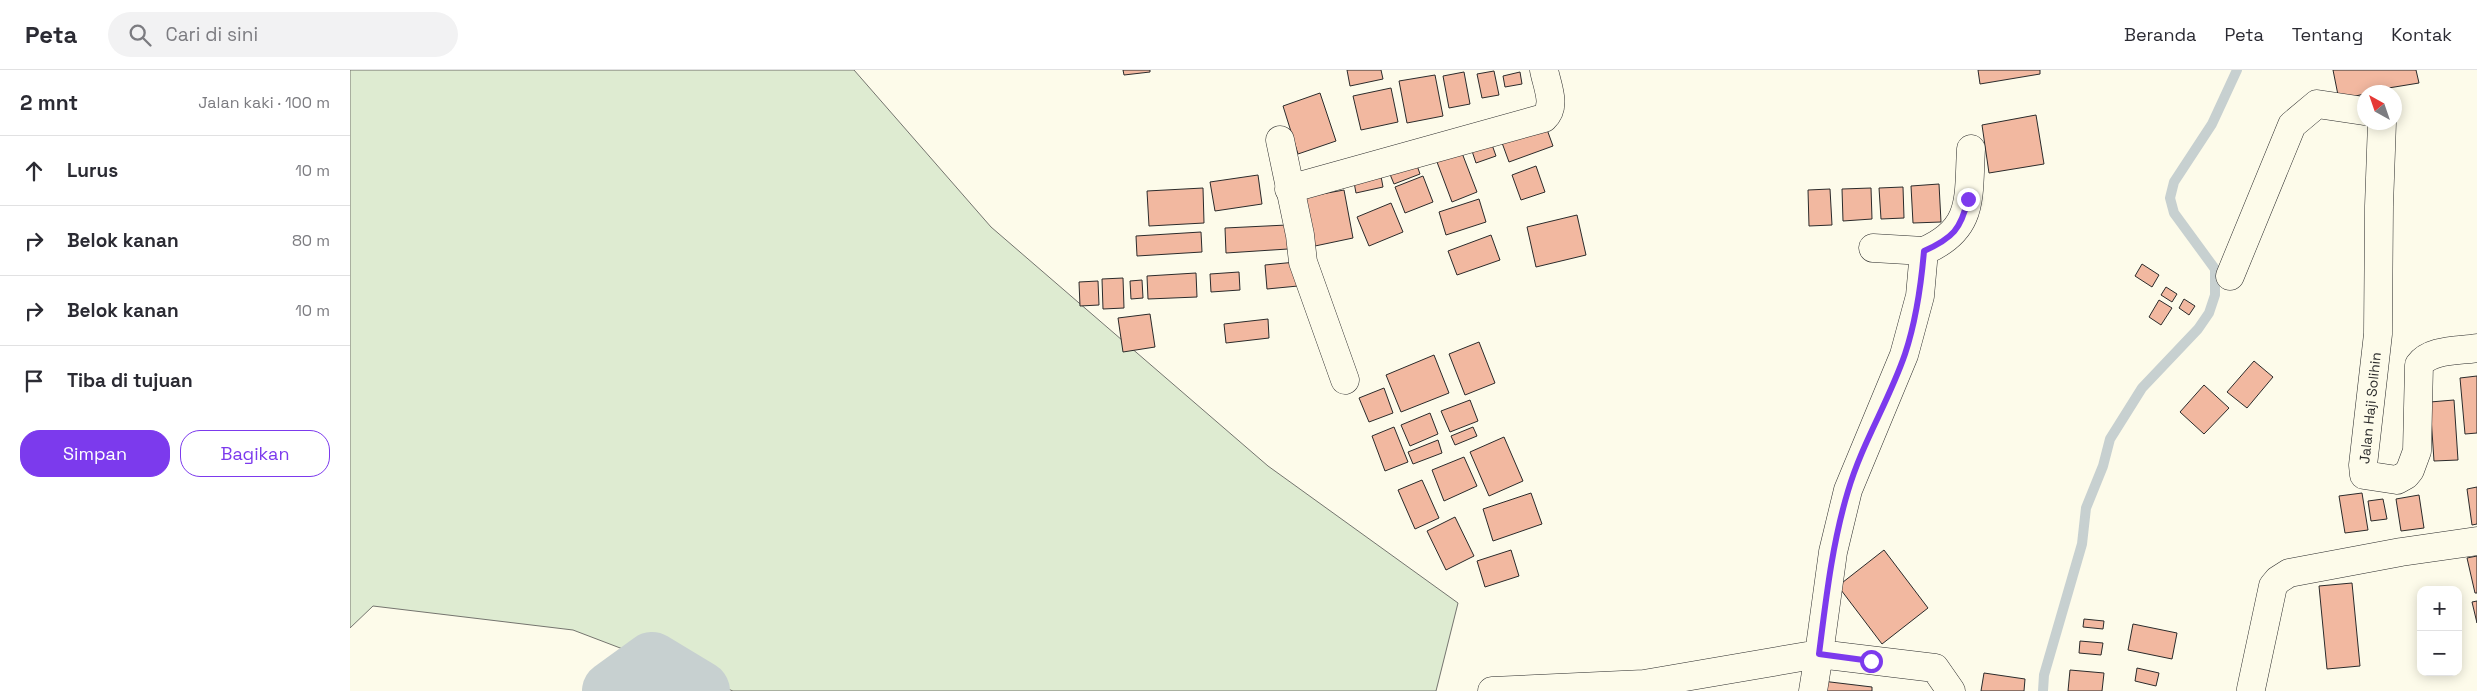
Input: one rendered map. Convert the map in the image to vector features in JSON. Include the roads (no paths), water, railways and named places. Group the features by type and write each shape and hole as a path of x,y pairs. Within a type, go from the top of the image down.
{"street":[{"path":"1289,189 1544,118 1550,112 1551,104 1544,70"},
{"path":"2230,276 2292,125 2317,104 2357,110"},
{"name":"Jalan Haji Solihin","path":"2382,130 2378,334 2363,465 2364,474 2397,480 2406,476 2410,470 2417,451 2419,366 2423,359 2431,354 2477,348"},
{"path":"1280,140 1300,235 1303,262 1345,380"},
{"path":"1873,248 1924,251 1942,243 1956,231 1962,222 1968,199 1971,149"},
{"path":"1813,691 1833,552 1848,490 1870,433 1904,355 1920,296 1924,251"},
{"path":"2251,689 2273,597 2273,586 2278,580 2289,573 2401,552 2477,541"},
{"path":"1492,691 1643,687 1819,654 1935,668 1951,691"}],"waterway":[{"path":"2043,691 2044,675 2082,544 2086,508 2103,466 2110,439 2142,388 2198,329 2209,313 2215,295 2215,269 2174,213 2170,198 2174,182 2212,124 2237,70"},
{"path":"612,691 652,662 700,691"}]}
